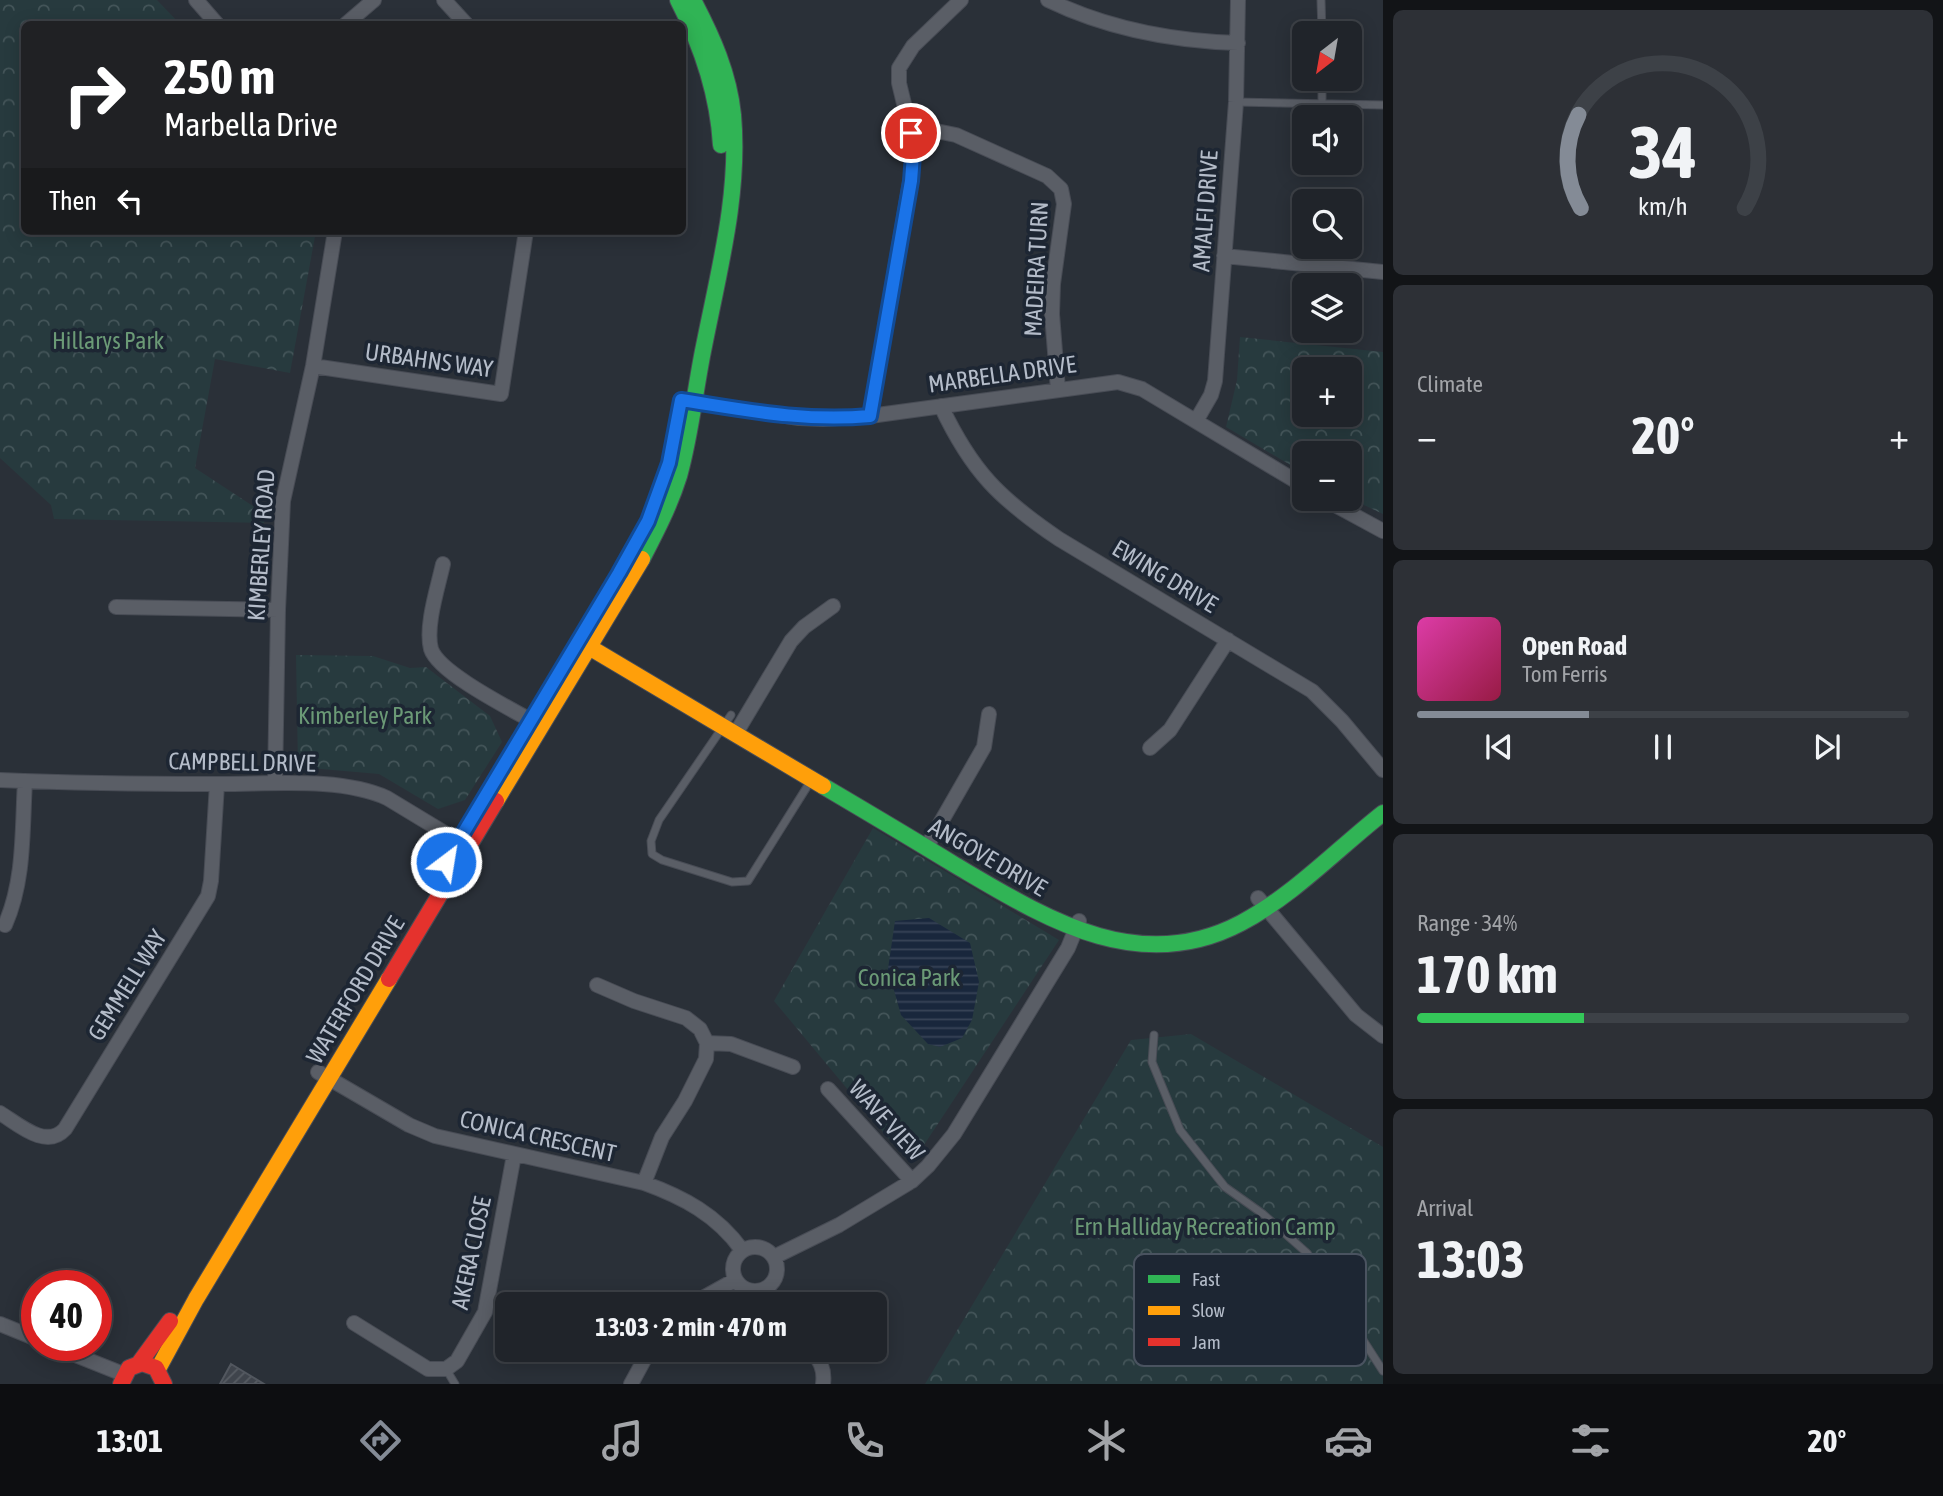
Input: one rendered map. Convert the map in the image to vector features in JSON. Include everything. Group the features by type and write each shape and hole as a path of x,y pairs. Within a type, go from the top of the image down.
{"street":[{"path":"196,0 214,21"},
{"path":"350,21 374,0"},
{"path":"444,0 463,21"},
{"name":"WATERFORD DRIVE","path":"122,1379 127,1368 140,1362 166,1328 323,1075 587,638 648,548 670,500 679,475 687,401 718,203 721,165 721,133 710,76 693,29 678,0"},
{"name":"WATERFORD DRIVE","path":"687,401 728,218 734,166 733,115 728,86 719,55 693,0"},
{"path":"870,416 911,181 911,133 899,83 899,68 913,46 961,0"},
{"path":"1048,0 1117,27 1208,42 1238,43"},
{"name":"AMALFI DRIVE","path":"1196,421 1211,395 1215,381 1236,102 1238,0"},
{"name":"MADEIRA TURN","path":"911,133 936,131 956,135 1047,176 1061,189 1064,204 1052,314 1058,390"},
{"name":"KIMBERLEY ROAD","path":"275,783 283,501 313,366 334,235"},
{"name":"URBAHNS WAY","path":"313,366 501,394 525,235"},
{"path":"1224,256 1383,272"},
{"name":"MARBELLA DRIVE","path":"687,401 799,418 823,419 870,416 1105,383 1129,384 1142,388 1292,479"},
{"name":"EWING DRIVE","path":"941,406 957,441 972,463 993,487 1020,511 1059,540 1312,691 1342,721 1383,770"},
{"path":"1346,511 1383,531"},
{"path":"443,564 430,628 434,655 452,673 536,723"},
{"path":"734,724 791,641 804,627 833,606"},
{"path":"116,607 278,610"},
{"name":"ANGOVE DRIVE","path":"587,638 930,842 1035,912 1122,943 1154,945 1200,939 1229,928 1383,813"},
{"path":"1150,748 1170,730 1228,640"},
{"path":"930,842 985,747 989,714"},
{"name":"ANGOVE DRIVE","path":"734,724 812,779 930,842"},
{"name":"CAMPBELL DRIVE","path":"0,780 275,783 350,787 375,792 463,844"},
{"path":"5,925 13,905 20,873 26,781"},
{"name":"GEMMELL WAY","path":"0,1113 43,1138 56,1137 65,1129 208,896 217,784"},
{"name":"ANGOVE DRIVE","path":"1262,903 1383,797"},
{"path":"1262,903 1356,1015 1383,1036"},
{"path":"774,1257 839,1226 912,1181 928,1166 954,1134 1068,948 1077,926"},
{"path":"597,985 634,1001 686,1018 700,1029 707,1043 706,1059 685,1101 662,1137 644,1183"},
{"path":"707,1043 731,1044 793,1067"},
{"name":"WATERFORD DRIVE","path":"161,1376 196,1299 323,1075"},
{"name":"CONICA CRESCENT","path":"323,1075 422,1132 644,1183 686,1199 742,1250"},
{"name":"WAVE VIEW","path":"828,1089 912,1181"},
{"name":"AKERA CLOSE","path":"446,1370 457,1361 485,1312 514,1155"},
{"path":"757,1246 765,1248 774,1257 777,1272 766,1288 751,1291 735,1280 733,1262 742,1250 757,1246"},
{"path":"714,1292 735,1280"},
{"path":"766,1288 768,1292"},
{"path":"354,1323 423,1367 446,1370"},
{"path":"0,1324 21,1333"},
{"path":"84,1361 122,1379"},
{"path":"140,1362 147,1362 161,1376"},
{"path":"632,1384 643,1362"},
{"path":"820,1362 824,1371 823,1384"}],"lane":[{"path":"1321,0 1322,21"},
{"path":"1322,91 1322,103"},
{"path":"1236,102 1383,105"},
{"path":"734,724 659,820 650,849 657,858 732,882 748,881 812,779"},
{"path":"1154,1035 1152,1062 1180,1130 1225,1186 1263,1214 1308,1254"},
{"path":"1366,1345 1383,1371"},
{"path":"446,1370 455,1384"}],"green space":[{"name":"Hillarys Park","path":"0,0 157,0 177,21 21,21 21,235 315,235 290,373 215,359 195,468 265,514 264,523 54,519 51,505 0,458"},
{"path":"1240,337 1383,352 1383,514 1362,504 1362,441 1292,441 1292,466 1226,427 1237,380"},
{"name":"Kimberley Park","path":"296,655 373,656 410,668 426,667 490,716 502,742 465,800 438,809 379,774 298,767"},
{"name":"Conica Park","path":"873,828 1059,940 920,1151 894,1145 774,1001"},
{"name":"Ern Halliday Recreation Camp","path":"1191,1034 1383,1147 1383,1384 925,1384 1131,1040"}],"water":[{"path":"929,918 970,943 979,982 972,1020 962,1038 940,1047 928,1044 901,1015 888,969 895,921"}],"building":[{"path":"231,1364 264,1384 220,1384"}],"traffic: fast":[{"path":"678,0 707,70 721,145"},
{"path":"642,559 667,508 683,460 722,260 734,173 733,115 728,85 713,41 693,0"},
{"path":"823,786 988,884 1056,920 1092,934 1128,942 1165,944 1202,938 1241,923 1260,912 1297,886 1383,813"}],"traffic: slow":[{"path":"496,801 642,559"},
{"path":"579,641 823,786"},
{"path":"158,1369 196,1299 389,979"}],"traffic: jam":[{"path":"389,979 496,801"},
{"path":"140,1362 170,1321"},
{"path":"121,1384 129,1368 142,1363 156,1368 164,1384"}],"route":[{"path":"446,862 648,521 665,478 681,400 799,418 870,416 911,181 911,133"}]}
